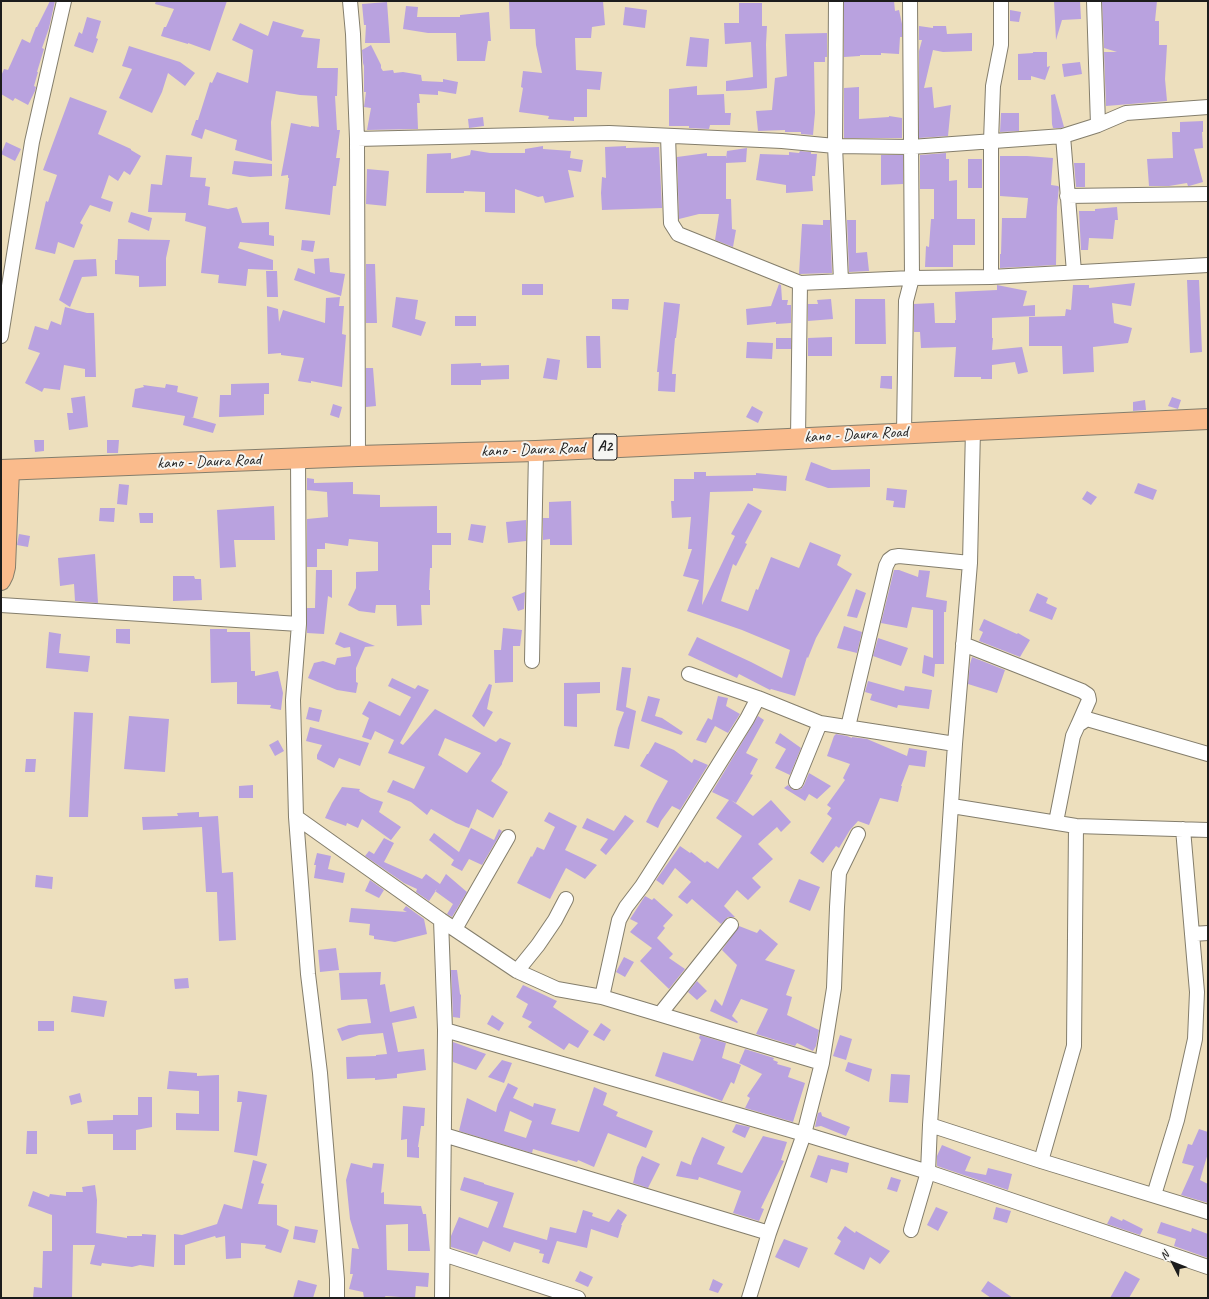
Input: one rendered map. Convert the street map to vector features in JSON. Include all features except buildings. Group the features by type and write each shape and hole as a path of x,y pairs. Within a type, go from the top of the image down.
{"highway":[{"name":"kano - Daura Road","path":"6,470 298,458 536,451 1208,419"}],"main road":[{"path":"1,581 6,567 6,470"}],"street":[{"path":"1,336 32,142 64,1"},
{"path":"350,1 353,34 357,139 358,456"},
{"path":"836,1 835,146 841,281"},
{"path":"904,433 906,301 912,278 910,1"},
{"path":"991,277 991,141 993,86 1001,45 1001,1"},
{"path":"1094,1 1098,125"},
{"path":"357,139 609,133 782,141 835,146 911,147 1063,136 1098,125 1126,113 1208,107"},
{"path":"668,136 671,223 678,234 800,283 912,278 991,277 1208,265"},
{"path":"1063,136 1074,272"},
{"path":"1068,196 1208,194"},
{"path":"798,438 800,283"},
{"path":"911,1230 928,1172 955,744 970,563 973,429"},
{"path":"532,661 536,451"},
{"path":"298,458 299,624 293,700 296,817 308,974 320,1073 337,1278 337,1298"},
{"path":"848,727 886,566 889,560 893,557 899,556 970,563"},
{"path":"1,606 299,624"},
{"path":"963,644 1082,691 1088,696 1089,700 1073,736 1056,822"},
{"path":"689,674 758,698 820,723 955,744"},
{"path":"602,997 619,920 626,907 642,886 678,830 747,719 758,698"},
{"path":"1078,725 1087,719 1098,721 1208,754"},
{"path":"796,782 820,723"},
{"path":"952,806 1076,826 1208,830"},
{"path":"296,817 441,920 516,971 557,989 602,997 690,1022 822,1063"},
{"path":"1041,1161 1074,1046 1076,826"},
{"path":"1154,1195 1177,1120 1195,1039 1197,992 1183,829"},
{"path":"749,1298 769,1233 804,1134 822,1063 834,988 839,873 858,834"},
{"path":"454,929 508,837"},
{"path":"516,971 538,945 555,920 566,899"},
{"path":"441,920 445,1030 442,1298"},
{"path":"660,1014 731,925"},
{"path":"1192,934 1208,933"},
{"path":"445,1030 804,1134 928,1172 1208,1267"},
{"path":"930,1125 1041,1161 1208,1212"},
{"path":"444,1135 769,1233"},
{"path":"443,1254 578,1298"}]}
